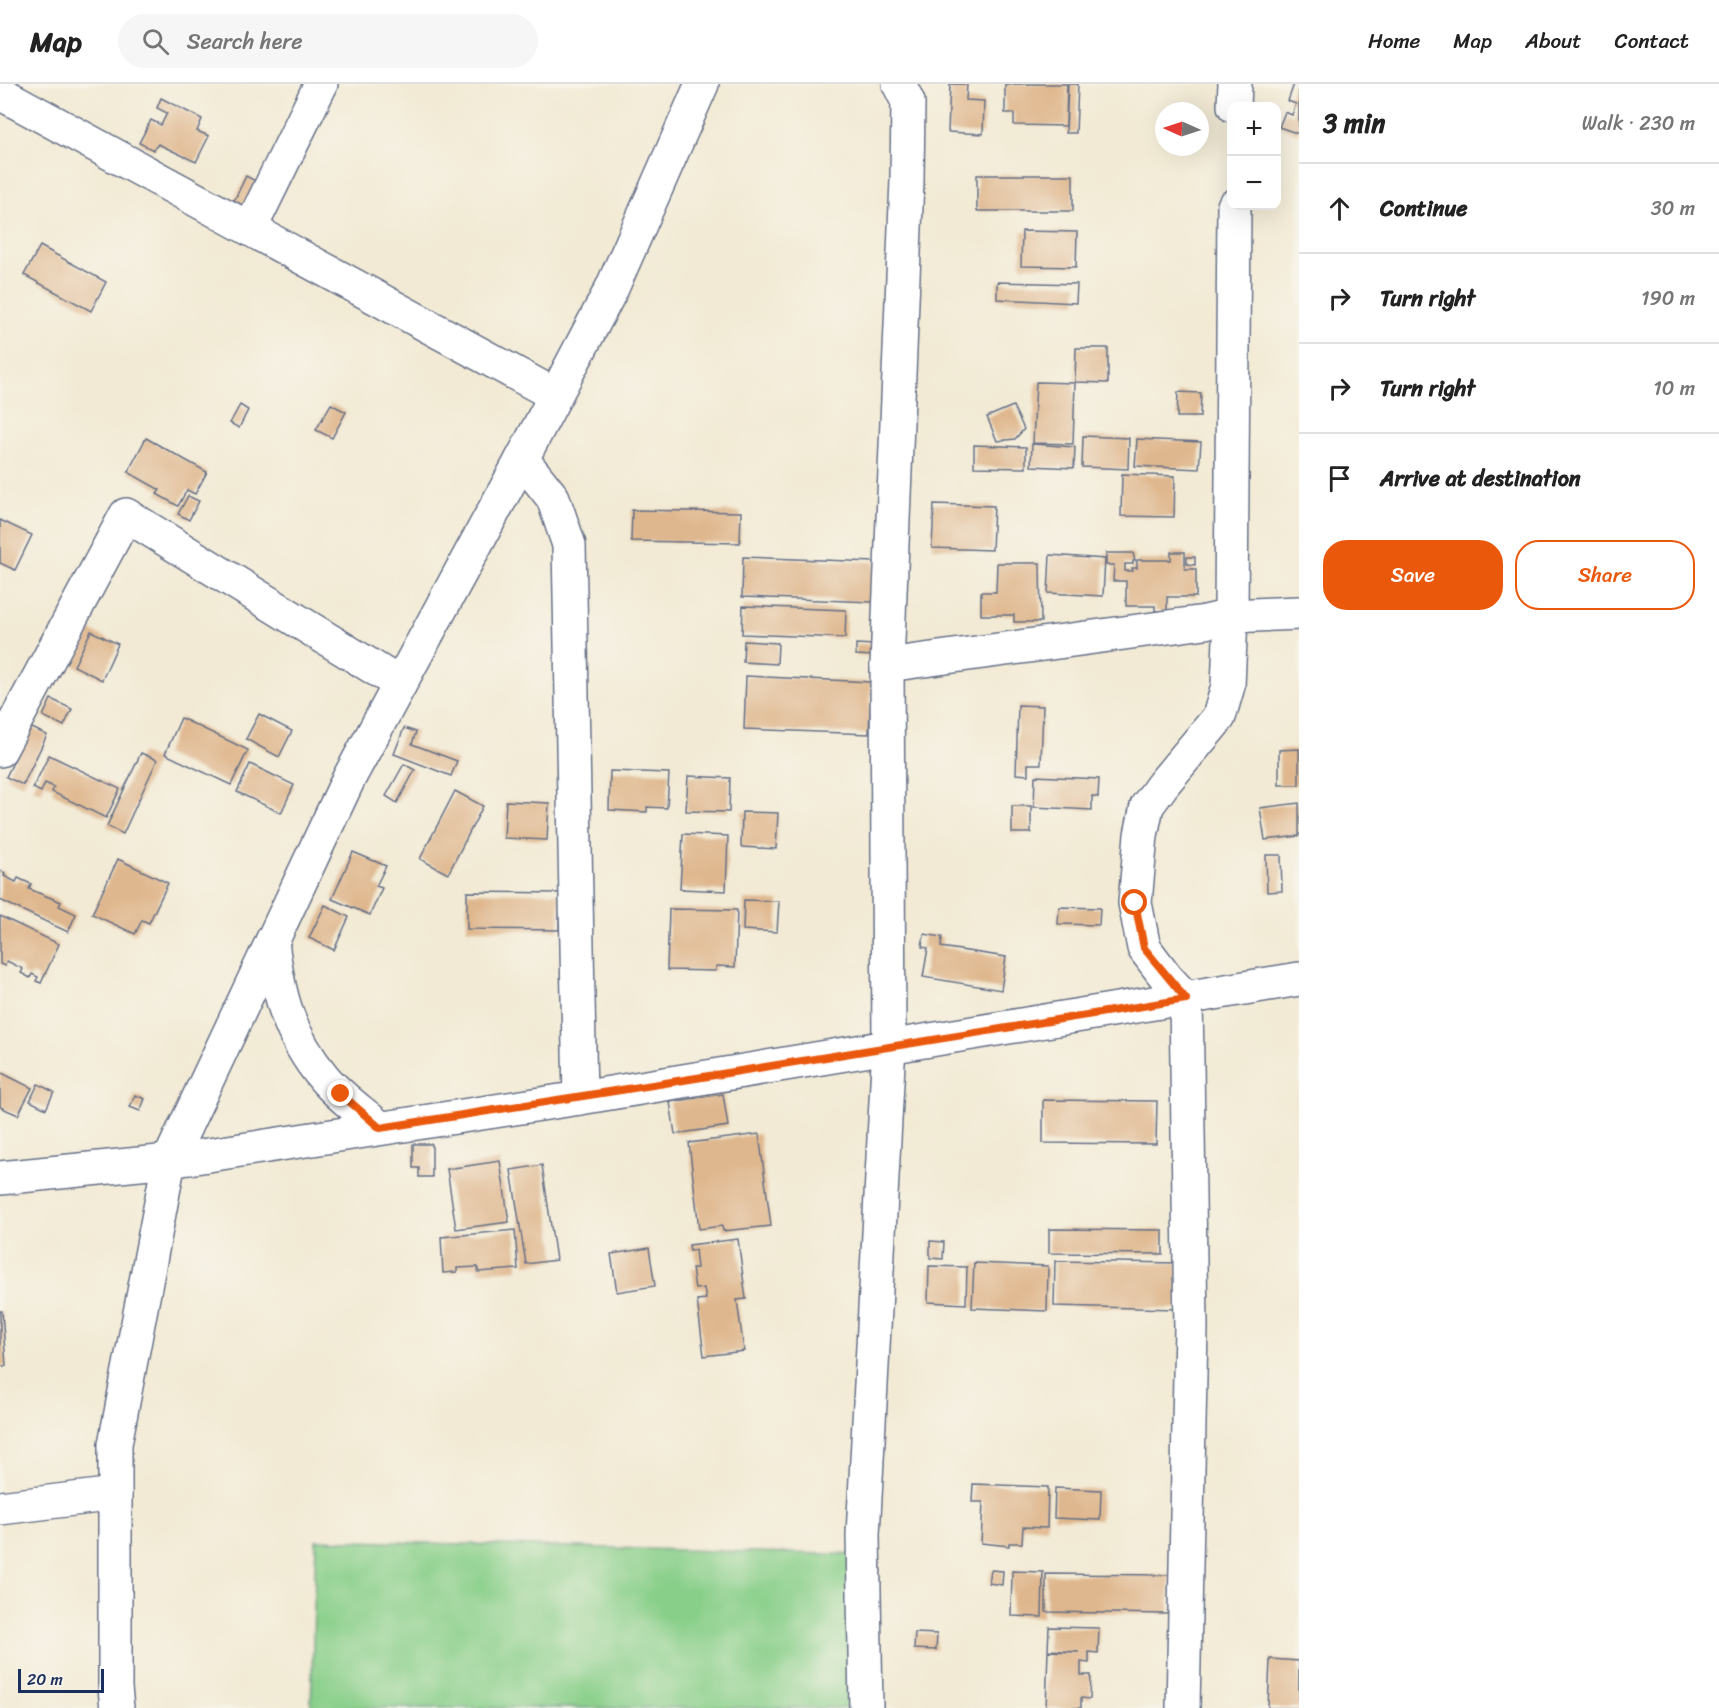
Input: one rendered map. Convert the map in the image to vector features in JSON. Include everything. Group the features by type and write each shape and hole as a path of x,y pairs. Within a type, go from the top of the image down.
{"street":[{"path":"250,229 321,84"},
{"path":"117,1708 115,1688 115,1444 169,1161 349,778 612,288 702,84"},
{"path":"866,1708 862,1535 889,1046 887,665 907,180 908,102 899,84"},
{"path":"1234,84 1234,102"},
{"path":"0,93 555,395"},
{"path":"1183,1708 1191,1328 1186,999 1144,948 1135,903 1141,835 1148,806 1163,784 1219,717 1228,686 1231,616 1234,210"},
{"path":"522,459 553,498 569,545 580,1098"},
{"path":"0,750 126,514 400,684"},
{"path":"887,665 1205,622 1231,616 1299,613"},
{"path":"272,941 276,981 285,1010 297,1036 326,1080 380,1128"},
{"path":"0,1178 169,1161 580,1098 1299,979"},
{"path":"0,1508 114,1494"}],"green space":[{"path":"316,1540 862,1555 857,1708 311,1708"}],"building":[{"path":"950,84 967,84 966,100 984,101 983,134 948,132"},
{"path":"1005,84 1067,84 1066,126 1014,125 1014,113 1005,113"},
{"path":"1068,84 1078,84 1076,133 1066,133"},
{"path":"1294,84 1299,84 1299,134 1281,128 1285,112 1292,115 1296,104 1288,101"},
{"path":"161,98 202,119 197,131 209,136 196,162 158,144 154,150 139,143 151,120 161,125 167,113 157,108"},
{"path":"977,175 1073,175 1073,211 977,211"},
{"path":"246,176 263,185 252,209 234,201"},
{"path":"1022,231 1077,232 1076,267 1021,266"},
{"path":"40,246 106,282 91,311 24,275"},
{"path":"997,282 1077,284 1076,303 997,299"},
{"path":"1076,348 1108,348 1108,383 1075,382"},
{"path":"1036,382 1075,383 1073,444 1033,443"},
{"path":"1178,392 1201,393 1200,417 1177,417"},
{"path":"331,404 346,412 332,438 316,430"},
{"path":"240,405 248,410 239,428 230,423"},
{"path":"1013,406 1024,429 1015,439 997,441 987,417"},
{"path":"1083,436 1129,438 1128,469 1082,467"},
{"path":"146,438 207,472 195,494 187,490 178,506 157,494 160,490 128,472"},
{"path":"1137,439 1201,442 1199,469 1135,466"},
{"path":"1032,444 1075,447 1074,468 1031,466"},
{"path":"974,445 1026,447 1026,468 974,467"},
{"path":"1122,474 1175,476 1174,517 1121,516"},
{"path":"188,496 199,501 189,520 178,514"},
{"path":"934,504 994,506 992,550 932,548"},
{"path":"632,510 741,512 740,543 631,541"},
{"path":"0,520 32,535 15,570 0,563"},
{"path":"1171,552 1185,552 1185,569 1196,569 1196,597 1167,597 1167,611 1155,611 1155,606 1126,606 1126,581 1113,581 1114,565 1106,565 1106,553 1133,553 1135,561 1133,564 1125,564 1125,571 1133,571 1132,568 1137,568 1137,560 1171,560"},
{"path":"1050,555 1105,559 1103,596 1048,593"},
{"path":"743,557 875,562 873,602 742,597"},
{"path":"1187,557 1195,557 1195,565 1187,564"},
{"path":"997,563 1040,563 1041,622 1014,622 1014,615 981,615 981,592 996,592"},
{"path":"743,606 846,610 845,638 742,634"},
{"path":"91,631 118,644 102,680 74,666"},
{"path":"744,641 778,643 777,664 743,662"},
{"path":"856,644 874,645 874,656 856,655"},
{"path":"746,676 871,682 869,734 744,729"},
{"path":"51,699 72,709 64,726 43,716"},
{"path":"1018,705 1043,706 1041,764 1028,764 1028,775 1016,774"},
{"path":"259,714 292,731 279,757 246,739"},
{"path":"181,718 248,750 231,785 165,754"},
{"path":"30,727 47,735 23,785 6,777"},
{"path":"404,728 416,732 412,744 457,761 451,776 394,754"},
{"path":"1299,749 1299,785 1279,785 1279,750"},
{"path":"141,753 157,760 123,834 107,826"},
{"path":"49,755 120,789 106,818 52,792 54,787 45,783 41,792 33,788"},
{"path":"250,764 294,785 281,813 237,792"},
{"path":"404,764 415,770 397,803 386,796"},
{"path":"610,771 669,773 667,808 647,807 647,812 609,810"},
{"path":"688,776 730,778 729,812 686,811"},
{"path":"1035,776 1099,779 1098,797 1092,796 1092,810 1034,807"},
{"path":"455,791 483,806 448,874 420,859"},
{"path":"506,801 549,803 547,840 504,838"},
{"path":"1299,803 1299,836 1265,840 1260,808"},
{"path":"1012,806 1031,806 1031,833 1012,833"},
{"path":"742,812 778,813 776,849 741,847"},
{"path":"683,834 728,836 726,891 680,889"},
{"path":"353,852 386,866 376,886 382,888 370,915 332,899"},
{"path":"1266,855 1281,855 1282,891 1267,892"},
{"path":"118,859 168,883 149,923 142,920 135,934 92,914"},
{"path":"0,870 5,873 4,876 16,882 18,878 31,884 29,889 61,902 59,906 76,914 68,932 0,900"},
{"path":"467,892 560,893 559,930 467,929"},
{"path":"744,900 779,901 777,932 743,930"},
{"path":"325,905 349,917 334,950 309,938"},
{"path":"1059,907 1100,908 1099,925 1058,924"},
{"path":"669,909 737,910 735,967 716,966 716,971 667,970"},
{"path":"0,916 59,944 41,983 36,981 38,977 32,974 30,978 21,973 23,969 7,961 5,966 0,964"},
{"path":"924,934 942,937 941,947 1006,957 1001,990 923,977 928,948 922,947"},
{"path":"0,1072 32,1088 18,1115 0,1107"},
{"path":"38,1084 54,1092 46,1109 30,1101"},
{"path":"723,1094 728,1126 675,1134 670,1102"},
{"path":"135,1095 145,1099 140,1111 130,1107"},
{"path":"1043,1100 1157,1101 1156,1144 1043,1143"},
{"path":"759,1134 771,1226 723,1231 722,1226 699,1229 689,1143"},
{"path":"413,1144 432,1144 432,1177 419,1177 419,1168 413,1168"},
{"path":"500,1161 509,1222 456,1229 447,1169"},
{"path":"542,1165 556,1260 526,1264 511,1170"},
{"path":"1049,1229 1163,1230 1163,1254 1049,1253"},
{"path":"515,1230 518,1269 478,1272 478,1267 457,1268 457,1272 443,1273 441,1237"},
{"path":"738,1239 746,1299 737,1300 744,1351 704,1356 697,1300 706,1299 704,1288 695,1289 692,1268 697,1268 695,1250 690,1251 689,1245"},
{"path":"930,1241 944,1242 943,1259 930,1258"},
{"path":"649,1248 655,1286 617,1292 611,1254"},
{"path":"1055,1261 1178,1263 1177,1309 1054,1306"},
{"path":"974,1263 1048,1266 1047,1311 972,1308"},
{"path":"929,1266 967,1267 966,1304 928,1302"},
{"path":"0,1311 2,1311 6,1366 0,1366"},
{"path":"973,1484 1048,1487 1047,1528 1023,1527 1022,1543 1009,1543 1009,1546 981,1543 983,1502 972,1502"},
{"path":"1055,1488 1101,1490 1100,1520 1054,1518"},
{"path":"991,1570 1003,1571 1002,1585 989,1583"},
{"path":"1012,1571 1043,1572 1042,1617 1011,1616"},
{"path":"1046,1574 1170,1575 1169,1614 1046,1612"},
{"path":"1049,1627 1099,1628 1098,1653 1089,1652 1089,1663 1081,1662 1081,1675 1091,1675 1090,1699 1081,1698 1081,1708 1046,1708 1048,1651 1079,1652 1048,1650"},
{"path":"915,1633 937,1634 936,1650 914,1649"},
{"path":"1270,1659 1299,1661 1299,1708 1268,1708"}],"route":[{"path":"341,1094 380,1128 580,1098 1186,999 1144,948 1135,903"}]}
